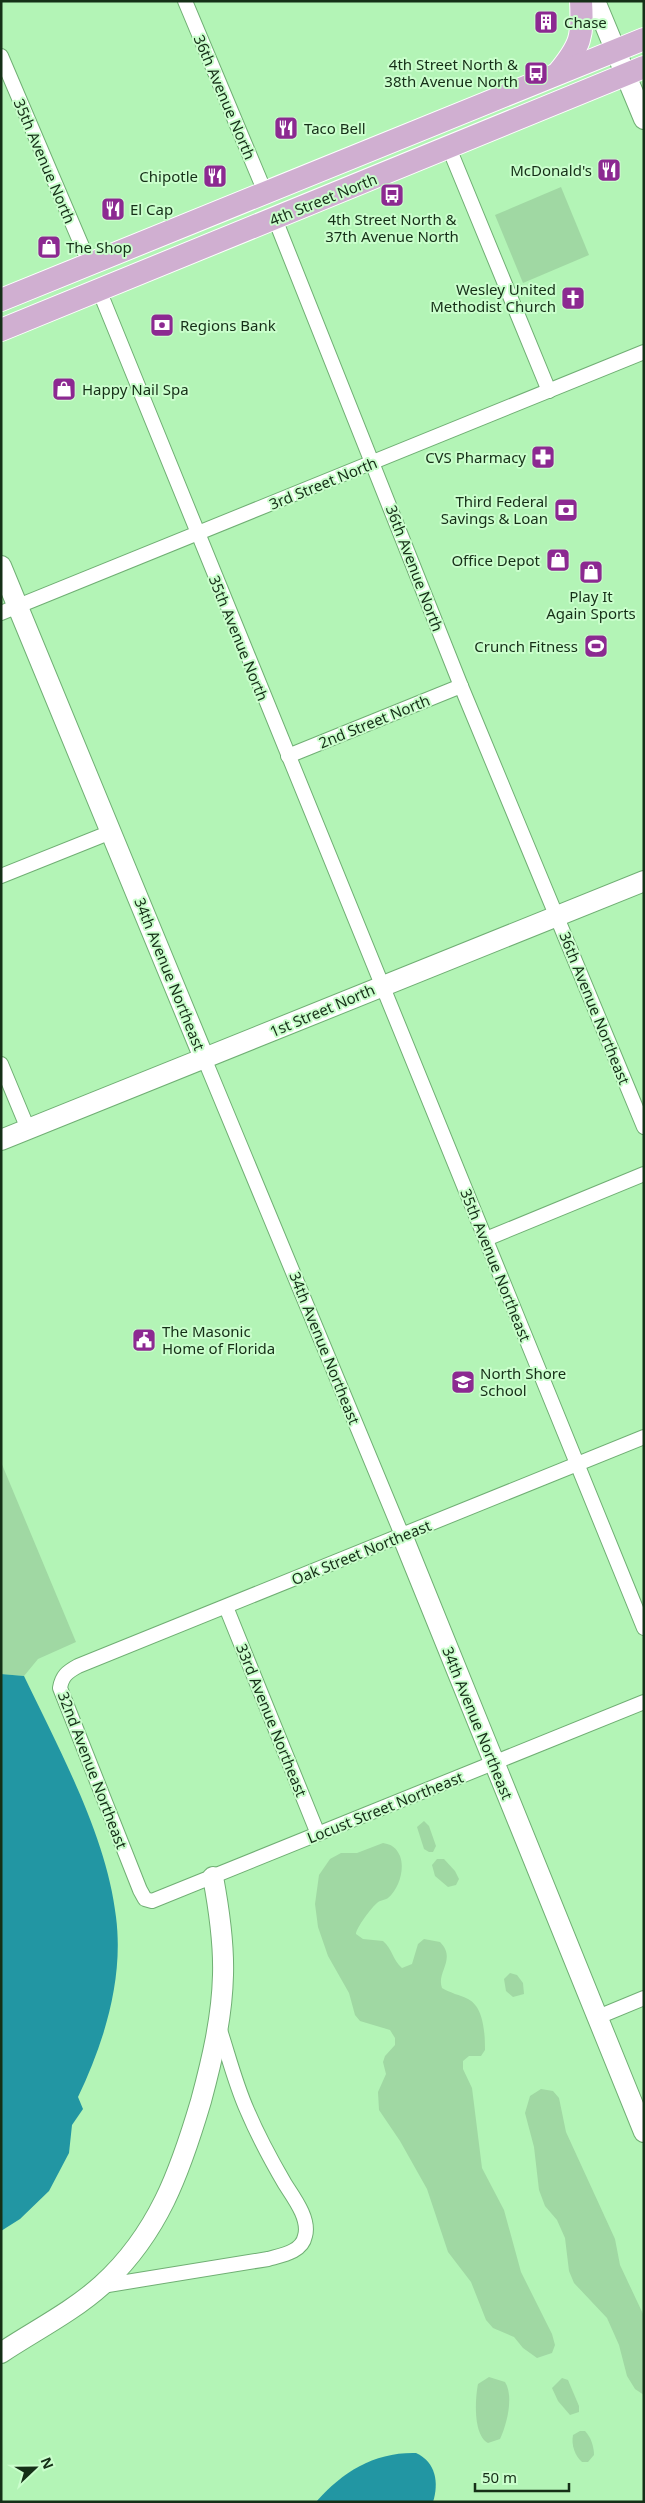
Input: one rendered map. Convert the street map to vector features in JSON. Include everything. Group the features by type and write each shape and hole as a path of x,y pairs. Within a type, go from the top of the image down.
{"main road":[{"path":"557,74 572,56 580,41 582,26 581,1"},
{"name":"4th Street North","path":"1,300 644,39"},
{"name":"4th Street North","path":"1,330 635,71"},
{"path":"347,189 346,183 354,174 435,140 439,132 438,122"},
{"path":"99,290 101,281 107,274 240,217 258,207 265,192"}],"street":[{"name":"36th Avenue North","path":"185,1 265,192"},
{"path":"596,1 616,50 635,71 644,119"},
{"name":"35th Avenue North","path":"1,56 90,265"},
{"path":"449,148 549,390"},
{"name":"36th Avenue North","path":"275,219 461,686 558,916"},
{"name":"35th Avenue North","path":"99,290 382,985"},
{"name":"3rd Street North","path":"9,610 644,352"},
{"name":"34th Avenue Northeast","path":"1,566 9,610 111,832 402,1534 644,2132"},
{"name":"2nd Street North","path":"288,756 461,686"},
{"path":"1,876 111,832"},
{"name":"1st Street North","path":"1,1140 644,881"},
{"name":"36th Avenue Northeast","path":"558,916 644,1128"},
{"name":"35th Avenue Northeast","path":"382,985 440,1132 486,1239 644,1628"},
{"path":"1,1064 28,1129"},
{"path":"486,1239 644,1174"},
{"name":"Oak Street Northeast","path":"78,1666 644,1437"},
{"name":"33rd Avenue Northeast","path":"226,1607 318,1834"},
{"name":"32nd Avenue Northeast","path":"78,1666 68,1672 62,1679 60,1688 135,1880"},
{"name":"Locust Street Northeast","path":"135,1880 145,1899 152,1901 644,1702"},
{"path":"1,2353 101,2286 131,2254 168,2197 181,2166 195,2120 219,2027 223,1974 219,1908 213,1877"},
{"path":"598,2017 644,1998"},
{"path":"101,2286 268,2259 290,2253 299,2247 306,2237 306,2225 298,2206 266,2151 246,2108 219,2027"}],"green space":[{"path":"561,187 589,255 523,283 495,215"},
{"path":"1,1462 76,1642 38,1659 24,1676 1,1674"},
{"path":"424,1821 429,1826 436,1846 433,1852 424,1849 417,1827"},
{"path":"383,1843 397,1850 400,1856 402,1867 400,1878 392,1894 375,1905 356,1934 363,1939 383,1941 402,1968 412,1964 418,1944 424,1939 440,1942 447,1954 441,1982 442,1988 468,1999 480,2014 484,2029 485,2050 481,2056 469,2056 463,2061 463,2069 472,2088 482,2168 504,2210 521,2272 552,2334 555,2345 552,2353 537,2358 523,2348 514,2337 493,2328 486,2320 471,2282 448,2252 427,2189 400,2141 379,2110 378,2092 386,2074 383,2062 385,2056 395,2045 395,2038 390,2030 360,2021 355,2015 349,1993 328,1956 318,1927 315,1904 319,1875 330,1859 341,1853 357,1853"},
{"path":"437,1859 444,1859 455,1871 459,1879 456,1885 448,1887 435,1876 432,1865"},
{"path":"510,1973 517,1975 523,1983 524,1994 513,1997 506,1991 504,1979"},
{"path":"541,2089 553,2091 559,2098 566,2132 615,2239 620,2265 644,2316 644,2395 635,2389 627,2376 619,2345 607,2318 574,2283 569,2271 565,2238 557,2220 545,2206 539,2190 534,2147 525,2113 530,2096"},
{"path":"489,2377 505,2382 508,2388 509,2402 507,2418 500,2439 488,2443 483,2439 477,2425 476,2398 478,2384"},
{"path":"562,2378 568,2380 579,2406 579,2412 570,2415 558,2401 552,2388"},
{"path":"580,2431 585,2431 593,2445 594,2455 588,2462 580,2460 573,2446 573,2435"}],"water":[{"path":"1,1674 24,1676 80,1794 103,1856 111,1887 118,1940 117,1964 110,2010 96,2055 78,2097 83,2109 72,2125 69,2153 49,2191 20,2219 1,2231"},
{"path":"416,2453 423,2457 432,2467 436,2481 433,2502 316,2502 337,2481 373,2460 387,2456"}],"place":[{"name":"Chase","path":"546,22"},
{"name":"4th Street North & 38th Avenue North","path":"536,73"},
{"name":"Taco Bell","path":"286,128"},
{"name":"McDonald's","path":"609,170"},
{"name":"Chipotle","path":"215,176"},
{"name":"4th Street North & 37th Avenue North","path":"392,195"},
{"name":"El Cap","path":"113,209"},
{"name":"The Shop","path":"49,247"},
{"name":"Wesley United Methodist Church","path":"573,298"},
{"name":"Regions Bank","path":"162,325"},
{"name":"Happy Nail Spa","path":"64,389"},
{"name":"CVS Pharmacy","path":"543,457"},
{"name":"Third Federal Savings & Loan","path":"566,510"},
{"name":"Office Depot","path":"558,560"},
{"name":"Play It Again Sports","path":"591,572"},
{"name":"Crunch Fitness","path":"596,646"},
{"name":"The Masonic Home of Florida","path":"144,1340"},
{"name":"North Shore School","path":"463,1382"}]}
